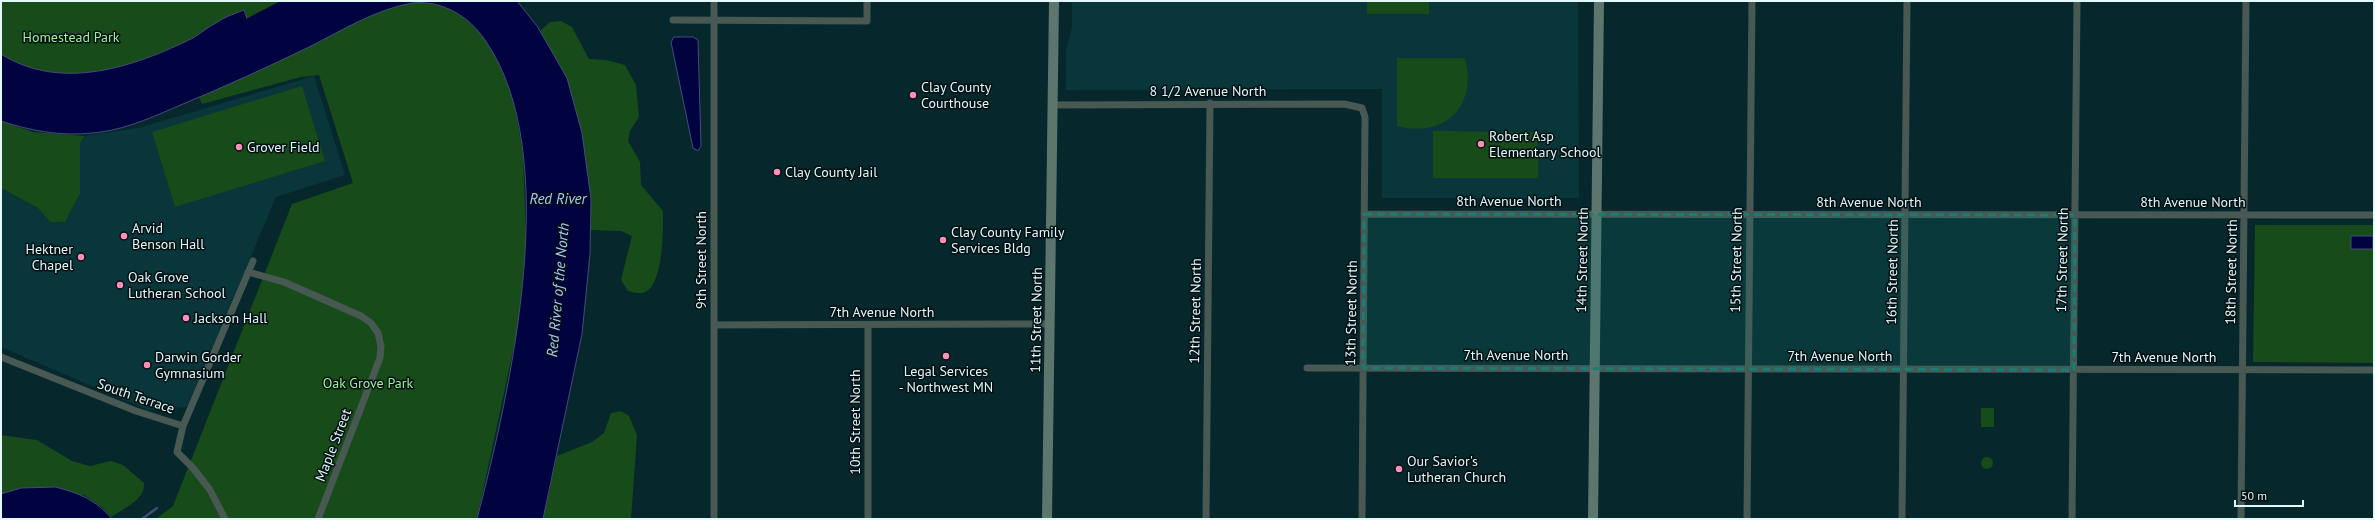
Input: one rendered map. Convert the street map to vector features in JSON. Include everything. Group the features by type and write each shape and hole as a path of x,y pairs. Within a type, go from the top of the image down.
{"street":[{"name":"9th Street North","path":"714,1 714,519"},
{"path":"673,20 867,21 867,1"},
{"name":"11th Street North","path":"1047,519 1054,1"},
{"name":"14th Street North","path":"1593,519 1599,1"},
{"name":"15th Street North","path":"1747,519 1752,1"},
{"name":"16th Street North","path":"1902,519 1907,1"},
{"name":"17th Street North","path":"2072,519 2077,1"},
{"name":"18th Street North","path":"2241,519 2246,1"},
{"name":"8 1/2 Avenue North","path":"1052,105 1210,103 1352,104 1362,108"},
{"name":"12th Street North","path":"1206,519 1210,103"},
{"name":"13th Street North","path":"1362,108 1365,117 1362,519"},
{"name":"8th Avenue North","path":"1364,214 2374,215"},
{"path":"183,426 253,261"},
{"name":"Maple Street","path":"248,272 284,282 361,316 371,323 378,333 381,346 380,358 318,519"},
{"name":"7th Avenue North","path":"714,325 1050,324"},
{"name":"10th Street North","path":"868,325 868,519"},
{"name":"South Terrace","path":"1,357 136,411 183,426 177,452 193,468 210,490 225,519"},
{"name":"7th Avenue North","path":"1307,368 2374,370"}],"highlighted area":[{"path":"1364,214 2075,215 2074,370 1363,368"}],"shaded area":[{"name":"Robert Asp Elementary School","path":"1072,1 1578,1 1579,198 1382,198 1382,89 1066,90 1066,51 1072,27"},
{"name":"Oak Grove Lutheran School","path":"314,76 345,175 276,197 187,407 148,410 1,347 1,188 38,208 50,222 79,193 80,144 84,136 138,128"}],"green space":[{"name":"Homestead Park","path":"1,1 301,1 248,24 244,10 222,19 193,38 147,58 122,66 97,71 73,73 48,72 24,65 1,54"},
{"path":"1367,1 1429,1 1429,14 1367,14"},
{"name":"Oak Grove Park","path":"415,2 446,5 476,26 498,59 513,98 523,153 526,248 518,327 477,519 156,519 173,506 292,204 353,183 319,75 301,77 202,104 199,97 310,46 376,12"},
{"path":"561,21 572,27 589,59 606,60 625,65 636,85 639,117 630,131 628,141 640,162 641,185 663,211 663,231 659,269 650,288 643,293 628,291 621,280 632,236 621,231 591,230 591,199 567,78 540,31 550,22"},
{"path":"1397,58 1465,58 1468,75 1467,91 1462,104 1454,115 1443,123 1430,128 1414,129 1397,126"},
{"name":"Grover Field","path":"302,86 325,161 175,207 152,132"},
{"path":"1,121 33,132 84,136 80,144 80,193 65,222 50,222 38,208 1,188"},
{"path":"1433,131 1538,132 1538,178 1433,178"},
{"path":"2255,225 2374,225 2374,363 2253,362"},
{"path":"1981,408 1994,408 1994,427 1981,427"},
{"path":"621,411 629,416 637,435 631,519 543,519 557,456 592,442 604,433 611,413"},
{"path":"1,435 37,440 72,461 90,466 111,461 123,465 144,483 144,489 137,499 111,517 103,508 84,495 1,494"},
{"path":"1987,457 1991,459 1993,463 1991,467 1987,469 1983,467 1981,463 1983,459"}],"water":[{"name":"Red River","path":"301,1 517,1 537,26 567,78 582,133 591,199 590,254 582,334 543,519 477,519 503,407 515,342 523,275 526,208 522,145 509,88 485,40 463,17 444,7 423,3 412,3 385,10 359,21 309,47 247,76 143,121 112,130 63,134 38,131 1,121 1,54 24,65 48,72 73,73 97,71 122,66 170,49 193,38 222,19 244,10 249,24"},
{"path":"674,37 693,37 698,40 701,146 698,151 693,148 671,42"},
{"path":"2351,236 2373,236 2373,249 2351,249"},
{"path":"55,487 86,498 100,507 112,519 1,519 1,494 21,488"}],"waterway":[{"name":"Red River of the North","path":"248,27 298,1"},
{"path":"142,519 157,508"}],"place":[{"name":"Clay County Courthouse","path":"913,95"},
{"name":"Robert Asp Elementary School","path":"1481,144"},
{"name":"Grover Field","path":"239,147"},
{"name":"Clay County Jail","path":"777,172"},
{"name":"Arvid Benson Hall","path":"124,236"},
{"name":"Clay County Family Services Bldg","path":"943,240"},
{"name":"Hektner Chapel","path":"81,257"},
{"name":"Oak Grove Lutheran School","path":"120,285"},
{"name":"Jackson Hall","path":"186,318"},
{"name":"Legal Services - Northwest MN","path":"946,356"},
{"name":"Darwin Gorder Gymnasium","path":"147,365"},
{"name":"Our Savior's Lutheran Church","path":"1399,469"}]}
